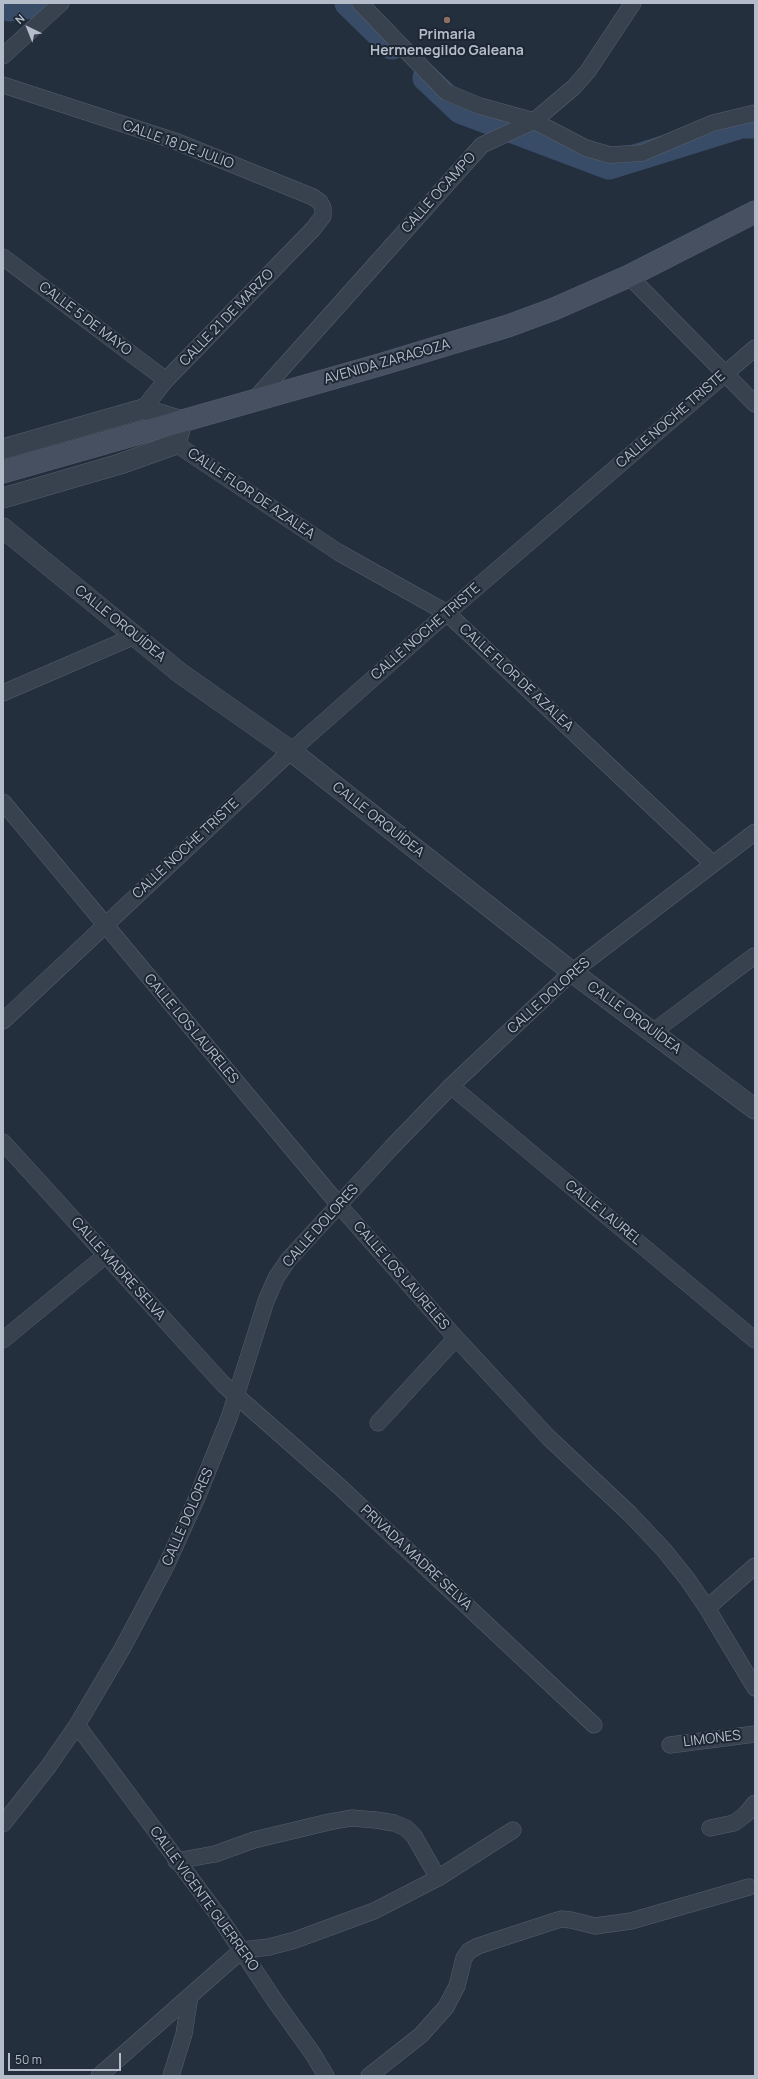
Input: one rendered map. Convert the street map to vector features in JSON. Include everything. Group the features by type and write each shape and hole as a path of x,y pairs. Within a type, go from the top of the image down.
{"main road":[{"name":"AVENIDA ZARAGOZA","path":"3,472 508,326 554,309 629,276 755,212"}],"street":[{"path":"3,56 61,3"},
{"path":"360,3 446,92 528,123 586,148 610,154 623,155 642,153 713,123 755,113"},
{"name":"CALLE OCAMPO","path":"254,400 482,145 528,123 574,87 588,71 632,3"},
{"name":"CALLE 18 DE JULIO","path":"3,85 175,141 313,197 320,202 323,208 323,216 313,229"},
{"name":"CALLE 21 DE MARZO","path":"143,409 166,380 313,229"},
{"name":"CALLE 5 DE MAYO","path":"3,257 166,380"},
{"path":"629,276 755,404"},
{"name":"CALLE NOCHE TRISTE","path":"3,1021 291,751 447,613 755,348"},
{"path":"3,449 143,409 182,421 176,444 120,464 3,498"},
{"name":"CALLE FLOR DE AZALEA","path":"176,444 338,552 447,613 712,863"},
{"name":"CALLE ORQUÍDEA","path":"3,528 180,673 291,751 572,972 755,1109"},
{"path":"3,693 135,636"},
{"name":"CALLE LOS LAURELES","path":"3,802 339,1205 456,1338 548,1437 630,1514 679,1568 707,1608 755,1688"},
{"name":"CALLE DOLORES","path":"3,1824 48,1767 77,1725 122,1649 166,1566 229,1418 235,1394 266,1301 276,1278 288,1260 451,1086 572,972 712,863 755,832"},
{"path":"653,1032 754,956"},
{"name":"CALLE LAUREL","path":"451,1086 755,1340"},
{"name":"CALLE MADRE SELVA","path":"3,1142 200,1360 235,1394"},
{"path":"3,1340 106,1255"},
{"path":"378,1423 456,1338"},
{"name":"PRIVADA MADRE SELVA","path":"235,1394 340,1487 594,1725"},
{"path":"707,1608 755,1566"},
{"name":"CALLE VICENTE GUERRERO","path":"77,1725 242,1950 275,2001 314,2054 326,2076"},
{"name":"LIMONES","path":"670,1745 755,1734"},
{"path":"710,1828 734,1823 746,1814 755,1803"},
{"path":"176,1861 215,1854 254,1840 351,1818 394,1823 406,1828 414,1836 438,1878"},
{"path":"99,2076 242,1950 282,1944 374,1912 438,1878 513,1830"},
{"path":"369,2076 421,2035 446,2007 457,1986 464,1958 469,1951 478,1946 561,1919 595,1926 631,1921 750,1887"},
{"path":"171,2076 184,2034 190,1996"}],"waterway":[{"path":"3,5 9,8 48,3"},
{"path":"348,3 392,46"},
{"path":"426,78 460,110 609,166 741,125 755,125"}],"place":[{"name":"Primaria Hermenegildo Galeana","path":"447,20"}]}
